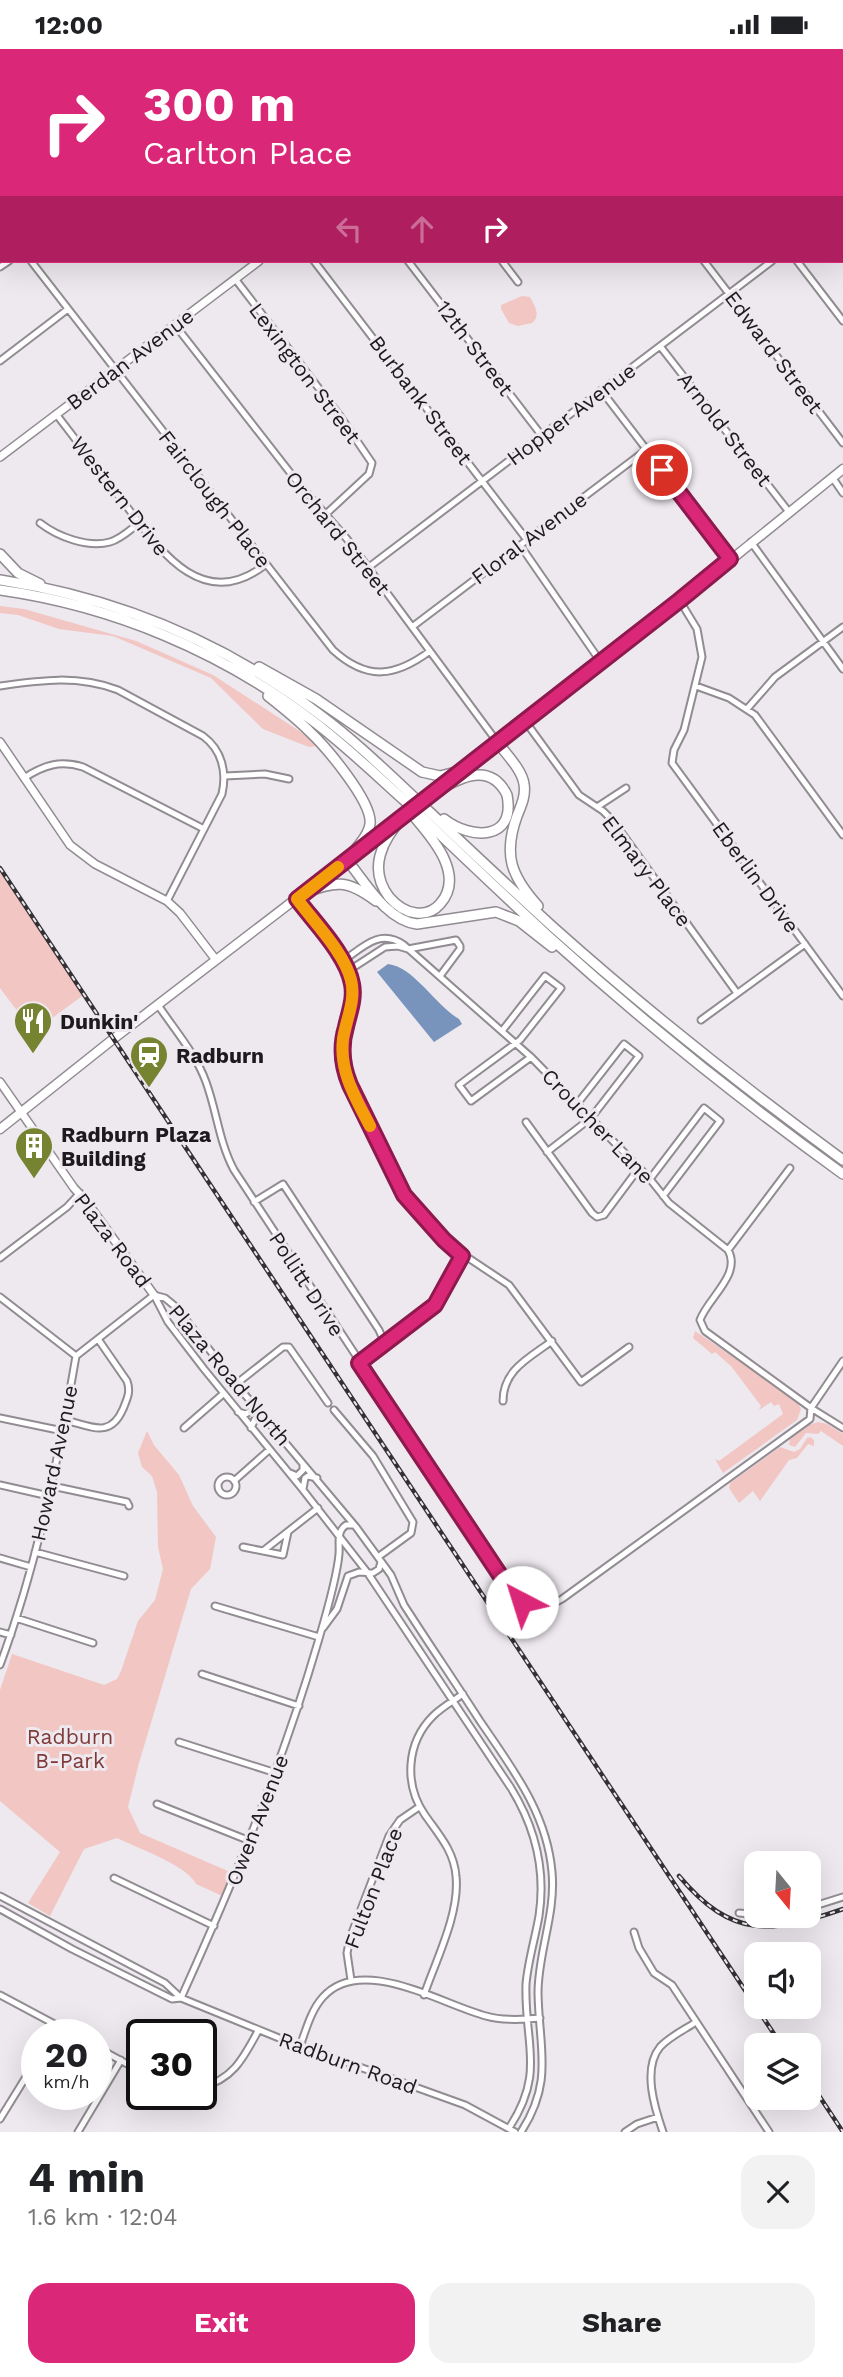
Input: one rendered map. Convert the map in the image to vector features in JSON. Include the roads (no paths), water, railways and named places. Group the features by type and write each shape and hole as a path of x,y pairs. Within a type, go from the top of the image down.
{"highway":[{"path":"0,554 11,568 26,577 153,620 216,654 315,722 388,780 580,950 710,1060 843,1160"},
{"path":"0,580 85,598"},
{"path":"0,590 105,613 263,669 316,699 422,772 440,776 460,771"},
{"path":"216,654 310,731 340,767 366,805 370,817 369,829 347,860 393,914"},
{"path":"498,743 520,773 525,787 509,844 515,873 530,897 580,950"},
{"path":"388,780 468,833 483,834 498,828 508,809 504,789 487,776 463,778 429,796"},
{"path":"388,780 433,838 445,860 449,880 446,895 438,907 425,913 411,912 398,906 387,893 380,878 378,861 383,843 404,816"},
{"path":"388,780 545,933 619,999"},
{"path":"300,896 332,883 349,884 393,914 409,923 417,924 479,913 504,913 519,921 719,1081 843,1174"}],"main road":[{"path":"0,1129 498,743 843,469"}],"street":[{"name":"Fairclough Place","path":"33,263 326,642 349,663 374,672 393,671 410,665 430,651"},
{"name":"Berdan Avenue","path":"0,457 257,263"},
{"name":"Burbank Street","path":"316,263 527,540"},
{"name":"12th Street","path":"410,263 542,436"},
{"path":"504,263 518,282"},
{"name":"Edward Street","path":"706,263 843,443"},
{"name":"Hopper Avenue","path":"369,567 769,263"},
{"path":"799,263 843,321"},
{"name":"Lexington Street","path":"236,280 370,459 372,467 369,474 326,514"},
{"path":"0,361 68,309"},
{"name":"Orchard Street","path":"175,325 299,485 369,567 498,743"},
{"name":"Arnold Street","path":"660,346 789,512"},
{"path":"601,390 730,559"},
{"name":"Western Drive","path":"56,414 171,561 205,579 222,583 240,581 265,565"},
{"name":"Floral Avenue","path":"412,627 646,450"},
{"path":"832,477 843,493"},
{"path":"40,523 61,536 102,543 114,541 139,523"},
{"path":"751,543 843,669"},
{"path":"520,545 600,661"},
{"path":"680,600 697,629 702,648 696,686 729,698 747,709 767,730 843,835"},
{"path":"747,709 775,677 843,627"},
{"path":"0,685 63,679 90,681 118,690 207,739 217,752 225,776 222,794 167,901"},
{"name":"Eberlin Drive","path":"696,686 682,736 671,758 672,763 843,996"},
{"name":"Elmary Place","path":"525,721 579,795 613,821 737,993"},
{"path":"0,742 60,833 81,855 167,901 180,912 216,960"},
{"path":"24,778 41,767 55,763 83,767 204,829"},
{"path":"225,776 265,774 289,779"},
{"path":"597,807 626,788"},
{"path":"300,896 348,971 352,1000 342,1050 348,1079 404,1195 462,1256 496,1274 509,1285 581,1382 629,1347"},
{"name":"Croucher Lane","path":"343,961 381,937 393,939 408,949 531,1057 676,1209 728,1250"},
{"path":"348,971 385,947 398,946 408,949 453,940 459,942 460,949 440,976"},
{"path":"701,1020 805,944"},
{"path":"502,1031 545,976 561,988 516,1043 459,1085 471,1101 531,1057"},
{"name":"Pollitt Drive","path":"158,1005 201,1070 224,1149 234,1170 510,1590 522,1602 537,1607 559,1602 810,1419 811,1408 843,1361"},
{"path":"547,1151 591,1118 639,1056 624,1044 577,1104"},
{"name":"Plaza Road","path":"0,1082 154,1295"},
{"path":"650,1179 704,1108 720,1121 663,1196"},
{"path":"526,1122 597,1217 604,1215 639,1168"},
{"path":"790,1168 728,1250 732,1260 731,1271 699,1320 705,1331 843,1428"},
{"path":"254,1202 283,1184 379,1330 385,1344"},
{"path":"0,1258 67,1207 80,1193"},
{"path":"359,1363 435,1305 462,1256"},
{"name":"Howard Avenue","path":"0,1665 50,1496 76,1356 154,1295"},
{"name":"Plaza Road North","path":"154,1295 165,1298 176,1307 236,1384 356,1527 395,1583 404,1605 528,1793 539,1815 549,1850 553,1897 539,1973 542,2081 538,2101 521,2132"},
{"name":"Plaza Road North","path":"154,1295 168,1322 223,1394 318,1508 366,1572 523,1809 538,1853 541,1896 528,1971 530,2079 512,2130"},
{"path":"0,1297 76,1356"},
{"path":"65,1420 109,1427 118,1420 128,1398 127,1381 98,1339"},
{"path":"503,1401 505,1384 512,1371 552,1341"},
{"path":"236,1384 283,1347 289,1347 328,1403"},
{"path":"207,1373 220,1363"},
{"path":"184,1427 223,1394"},
{"path":"238,1412 246,1415 249,1413 252,1410 251,1401"},
{"path":"334,1410 373,1456 412,1522 411,1533 379,1559"},
{"path":"251,1429 255,1419 265,1417"},
{"path":"0,1418 63,1431"},
{"path":"234,1481 270,1450"},
{"path":"288,1472 297,1476 301,1473 302,1461"},
{"path":"303,1490 305,1478 317,1478"},
{"path":"0,1485 50,1496"},
{"path":"52,1486 127,1502 129,1506"},
{"path":"263,1551 318,1508"},
{"path":"339,1536 346,1525 356,1527"},
{"path":"243,1546 283,1555 288,1532"},
{"name":"Owen Avenue","path":"181,1998 250,1841 299,1706 339,1556 339,1536"},
{"path":"35,1552 124,1576"},
{"path":"0,1558 31,1567"},
{"name":"Owen Avenue","path":"319,1637 337,1609 345,1579 351,1573 376,1572 379,1559"},
{"path":"215,1606 319,1637"},
{"path":"16,1618 93,1643"},
{"path":"0,1632 11,1635"},
{"path":"202,1674 299,1706"},
{"path":"424,1995 453,1913 457,1881 449,1849 419,1807 410,1776 415,1744 425,1725 463,1694"},
{"path":"178,1742 276,1773"},
{"path":"157,1804 250,1841"},
{"name":"Fulton Place","path":"351,1980 347,1954 350,1938 389,1836 400,1820 419,1807"},
{"path":"538,1853 549,1850"},
{"path":"114,1878 214,1926"},
{"name":"Radburn Road","path":"0,1896 165,1983 181,1998 258,2031 464,2105 512,2130"},
{"path":"821,1904 843,1897"},
{"name":"Radburn Road","path":"0,1909 149,1988 172,1999 181,1998"},
{"path":"739,1913 744,1913"},
{"path":"634,1933 639,1948 654,1973 671,1985 769,2132"},
{"path":"300,2046 321,1999 334,1988 351,1980 379,1980 487,2017 506,2020 540,2018"},
{"path":"0,1994 47,2019"},
{"path":"663,2132 652,2075 656,2054 664,2043 696,2022"},
{"path":"217,2081 237,2067 258,2031"},
{"path":"112,2055 126,2063"},
{"path":"78,2132 121,2060"},
{"path":"0,2119 21,2085"},
{"path":"625,2132 658,2117"},
{"path":"496,2131 501,2123"}],"water":[{"path":"388,964 416,979 462,1024 434,1042 377,972"}],"railway":[{"path":"0,868 773,2033"},
{"path":"679,1876 698,1897 717,1911 735,1921 754,1925 794,1923 843,1909"},
{"path":"821,2099 843,2132"}],"place":[{"name":"Dunkin'","path":"33,1055"},
{"name":"Radburn","path":"149,1089"},
{"name":"Radburn Plaza Building","path":"34,1180"}],"park label":[{"name":"Radburn B-Park","path":"70,1748"}]}
